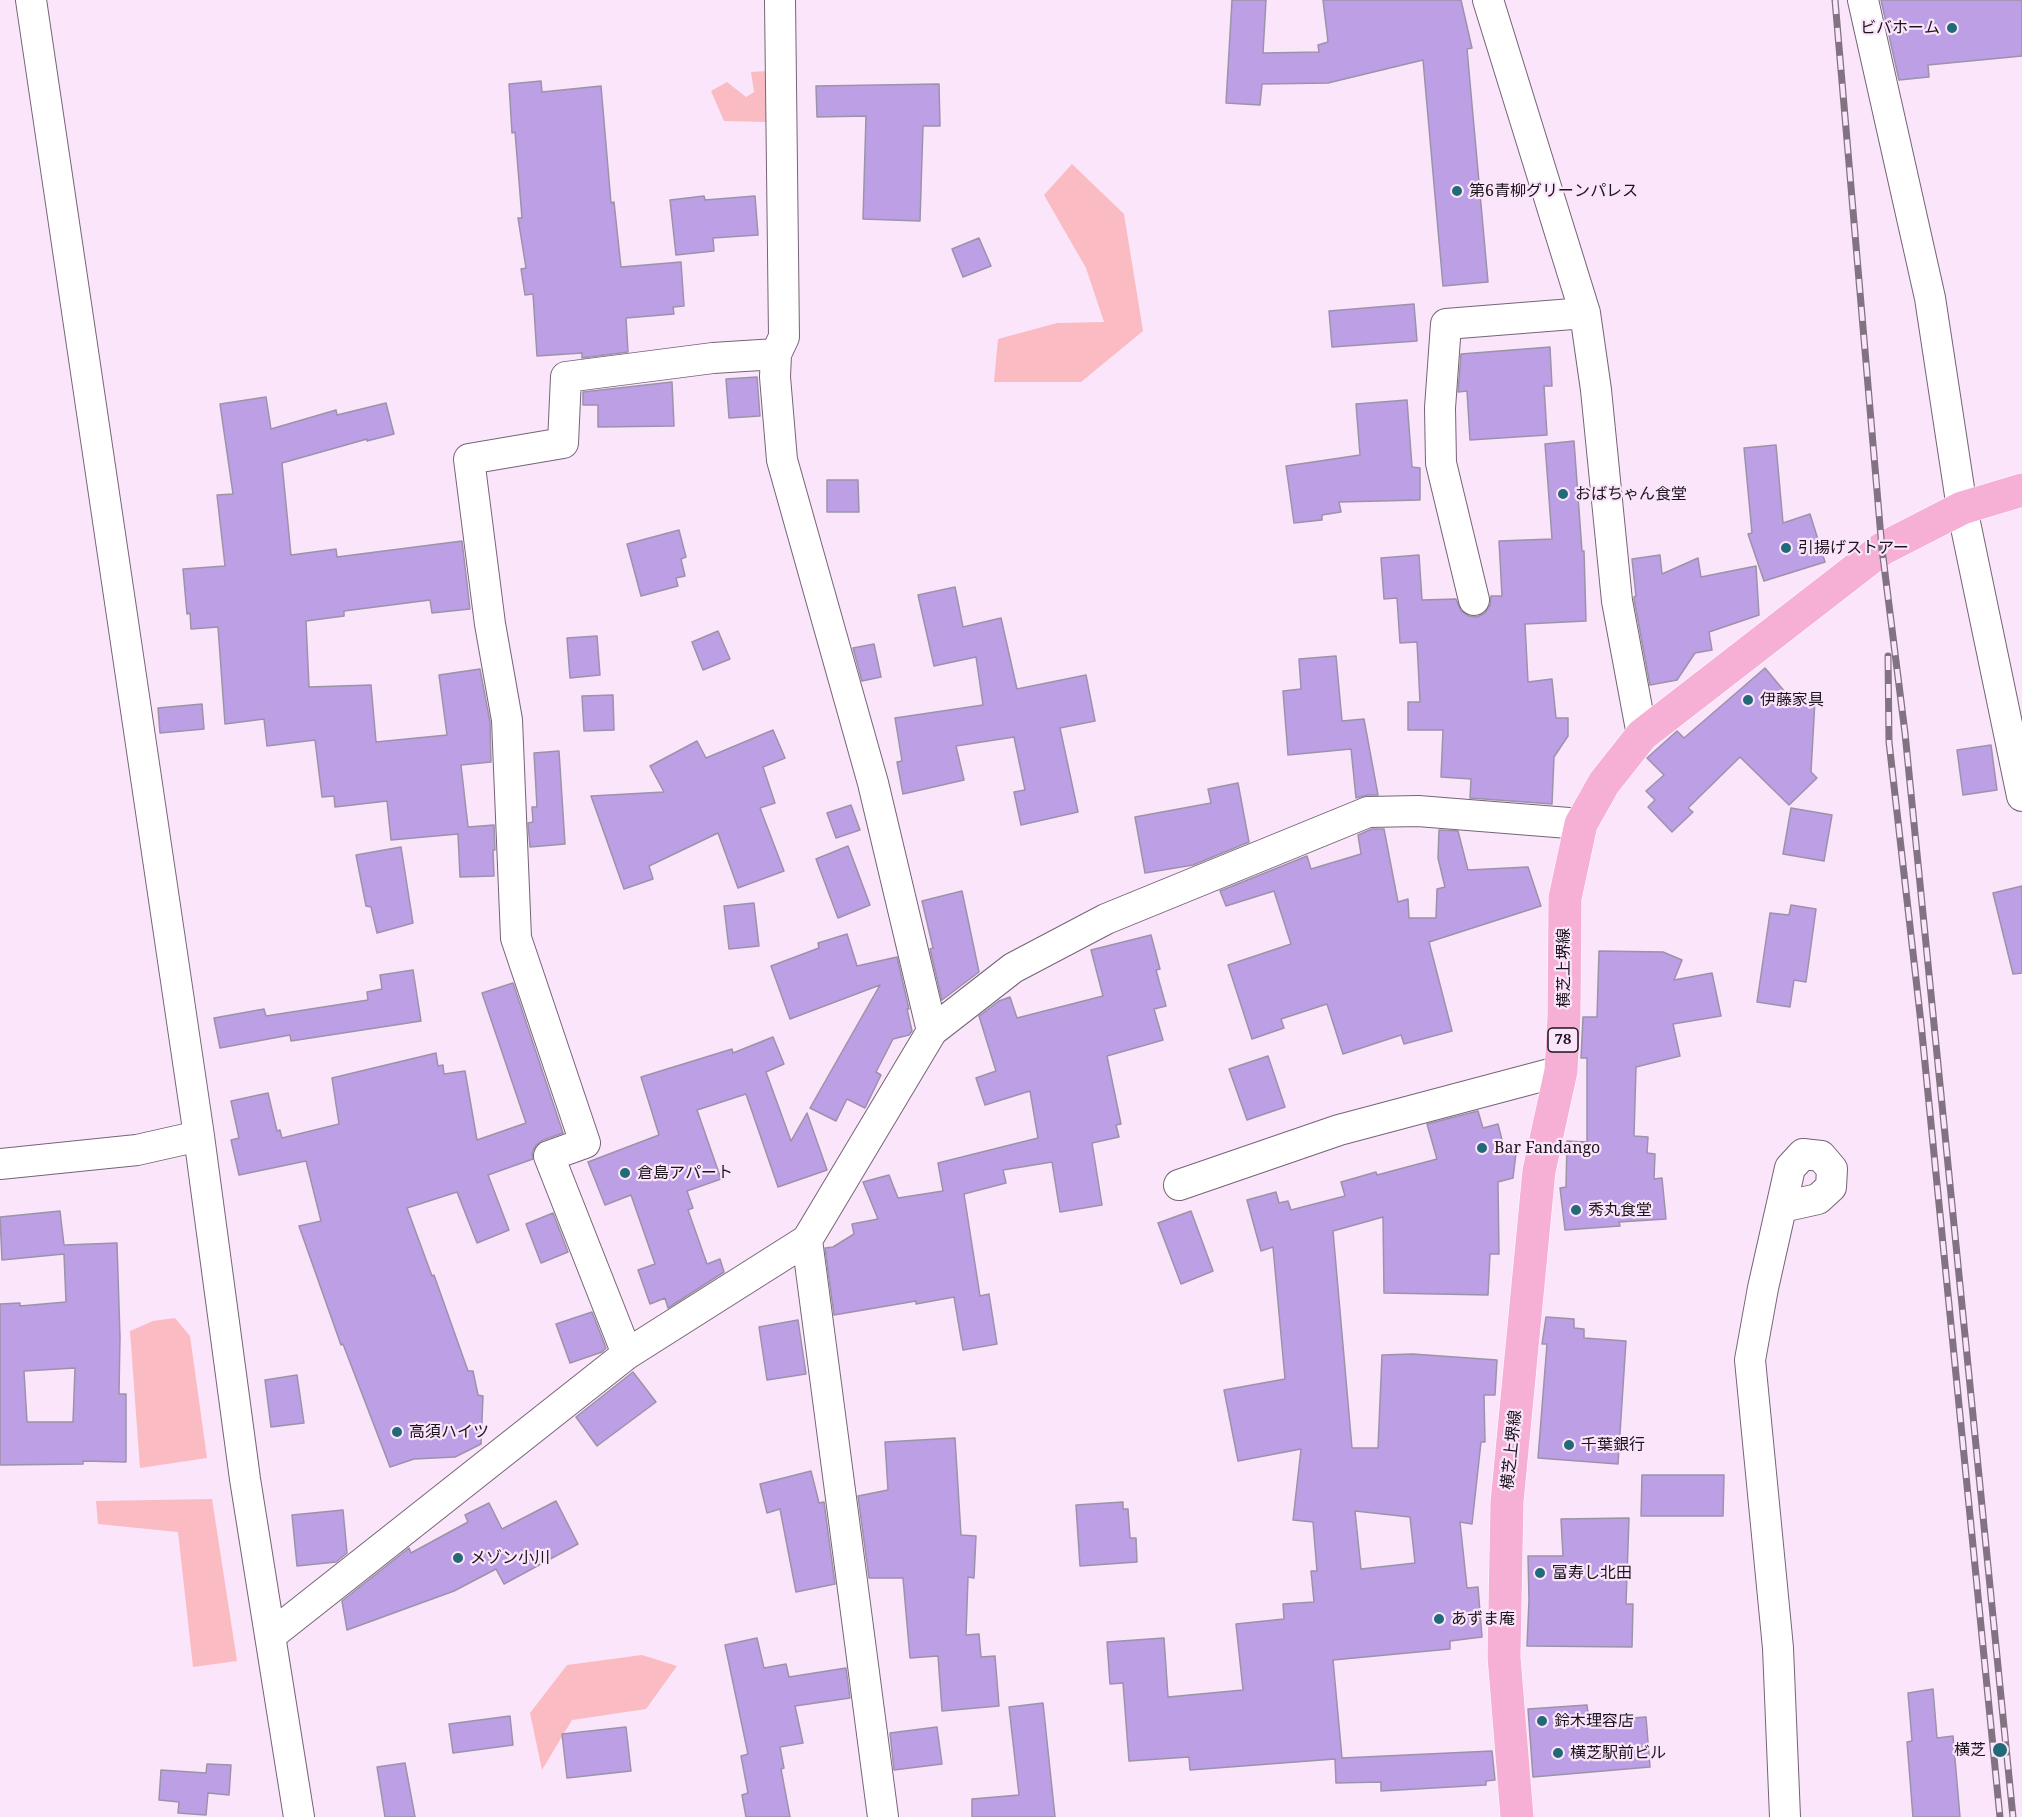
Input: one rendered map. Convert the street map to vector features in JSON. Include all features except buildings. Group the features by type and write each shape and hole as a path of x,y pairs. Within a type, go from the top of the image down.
{"main road":[{"name":"横芝上堺線","path":"1517,1817 1504,1657 1507,1502 1539,1171 1561,1071 1565,898 1581,824 1604,783 1642,735 1881,549 1962,508 2022,490"}],"street":[{"path":"31,0 199,1136 245,1479 299,1817"},
{"path":"780,0 783,337 776,354 775,376 782,460 873,783 932,1031"},
{"path":"1488,0 1585,313 1596,390 1617,601 1642,735"},
{"path":"1863,0 1930,298 1962,508 2022,796"},
{"path":"1474,600 1441,463 1440,408 1446,324 1585,313"},
{"path":"627,1354 549,1156 585,1143 516,938 507,720 490,624 469,459 563,443 566,377 713,358 776,354"},
{"path":"270,1636 627,1354 807,1240 932,1031 1013,968 1106,919 1368,812 1418,811 1581,824"},
{"path":"1179,1185 1339,1130 1561,1071"},
{"path":"0,1164 137,1150 199,1136"},
{"path":"1782,1208 1765,1278 1750,1360 1778,1648 1785,1817"},
{"path":"807,1240 883,1817"}],"shaded area":[{"path":"767,71 769,122 724,121 711,91 727,82 746,97 754,92 751,72"},
{"path":"1072,164 1124,214 1143,331 1081,382 994,382 998,339 1057,323 1104,322 1086,268 1044,195"},
{"path":"175,1318 190,1336 207,1458 140,1468 130,1331 153,1321"},
{"path":"212,1499 237,1661 193,1667 178,1532 98,1524 96,1501"},
{"path":"642,1655 677,1666 646,1709 572,1720 542,1770 530,1713 567,1665"}],"railway":[{"path":"1835,0 1882,549 1905,733 2013,1817"},
{"path":"1888,656 1889,742 1921,1023 2000,1817"}],"place":[{"name":"ビバホーム","path":"1952,28"},
{"name":"第6青柳グリーンパレス","path":"1457,191"},
{"name":"おばちゃん食堂","path":"1563,494"},
{"name":"引揚げストアー","path":"1786,548"},
{"name":"伊藤家具","path":"1748,700"},
{"name":"Bar Fandango","path":"1482,1148"},
{"name":"倉島アパート","path":"625,1173"},
{"name":"秀丸食堂","path":"1576,1210"},
{"name":"高須ハイツ","path":"397,1432"},
{"name":"千葉銀行","path":"1569,1445"},
{"name":"メゾン小川","path":"458,1558"},
{"name":"富寿し北田","path":"1540,1573"},
{"name":"あずま庵","path":"1439,1619"},
{"name":"鈴木理容店","path":"1542,1721"},
{"name":"横芝","path":"2000,1750"},
{"name":"横芝駅前ビル","path":"1558,1753"}]}
